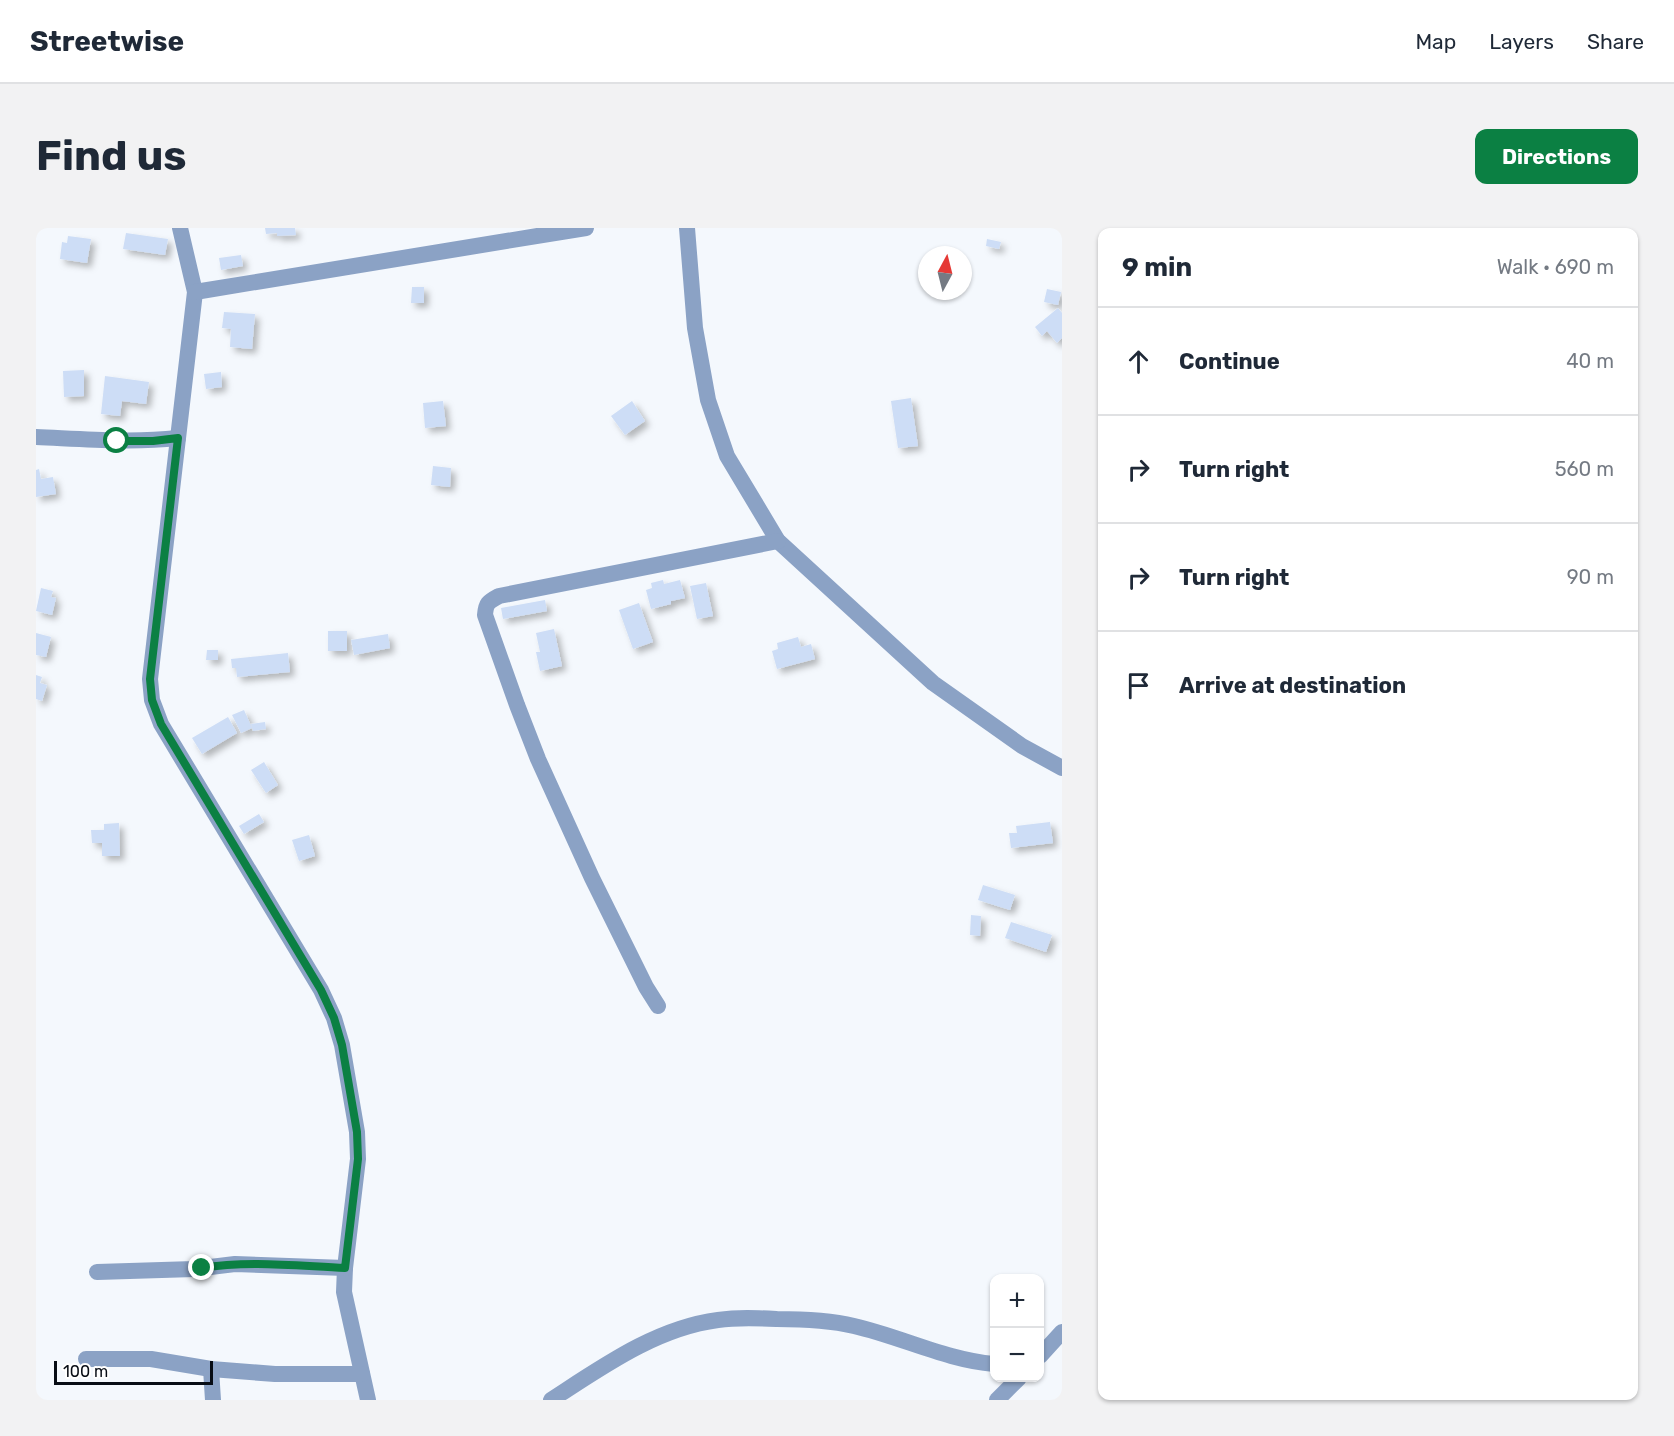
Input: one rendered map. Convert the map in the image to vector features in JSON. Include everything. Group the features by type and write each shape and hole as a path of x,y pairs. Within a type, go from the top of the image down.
{"street":[{"path":"180,228 195,292 150,679 152,700 161,724 321,990 334,1018 344,1056 357,1132 358,1159 344,1292 368,1400"},
{"path":"195,292 586,228"},
{"path":"687,228 695,328 708,400 727,456 778,541 933,683 1022,746 1062,768"},
{"path":"36,437 117,441 178,438"},
{"path":"658,1006 646,987 592,878 538,759 485,615 486,606 489,601 499,597 778,541"},
{"path":"97,1272 194,1269 235,1264 345,1268"},
{"path":"551,1400 602,1366 671,1332 698,1323 739,1318 793,1319 852,1325 946,1355 990,1363"},
{"path":"1044,1352 1062,1332"},
{"path":"86,1359 152,1359 275,1374 362,1374"},
{"path":"211,1368 213,1400"},
{"path":"997,1400 1014,1382"}],"building":[{"path":"265,228 295,228 296,235 266,234"},
{"path":"126,233 168,239 165,255 123,249"},
{"path":"68,236 91,239 87,263 60,259 62,242 67,243"},
{"path":"987,239 1001,242 999,249 986,246"},
{"path":"241,255 243,266 221,270 219,258"},
{"path":"412,287 424,287 424,303 411,303"},
{"path":"1047,289 1061,292 1058,305 1044,302"},
{"path":"1058,308 1062,313 1062,338 1057,343 1047,331 1042,336 1035,327"},
{"path":"224,312 255,314 252,349 230,347 231,329 222,328"},
{"path":"84,370 84,396 64,397 63,371"},
{"path":"221,372 222,387 206,389 204,374"},
{"path":"105,376 149,382 146,404 122,401 120,416 101,414"},
{"path":"911,398 918,446 898,448 891,401"},
{"path":"443,401 446,426 425,428 423,403"},
{"path":"632,401 645,421 625,435 611,416"},
{"path":"433,466 451,468 450,487 431,485"},
{"path":"39,469 41,479 53,477 56,494 36,497 36,470"},
{"path":"663,580 664,584 680,580 685,598 651,609 646,590 652,588 651,583"},
{"path":"706,583 713,616 697,619 690,586"},
{"path":"41,588 53,591 51,597 56,598 52,615 36,611"},
{"path":"545,600 547,611 503,619 501,608"},
{"path":"639,603 653,642 633,649 619,610"},
{"path":"554,629 562,666 540,671 536,652 540,652 536,633"},
{"path":"328,631 347,631 347,651 328,651"},
{"path":"36,633 51,637 46,657 36,655"},
{"path":"388,634 390,648 354,655 351,640"},
{"path":"798,637 801,647 811,644 815,659 777,669 772,651 778,649 777,643"},
{"path":"207,650 218,650 218,660 206,660"},
{"path":"288,653 290,672 237,677 236,668 232,668 231,659"},
{"path":"36,675 42,677 40,683 47,685 42,701 36,699"},
{"path":"244,710 252,728 241,733 232,715"},
{"path":"228,717 237,733 202,754 192,738"},
{"path":"265,722 266,729 253,731 251,724"},
{"path":"264,762 278,785 266,793 251,770"},
{"path":"259,814 264,822 244,834 239,826"},
{"path":"1050,822 1053,843 1011,848 1009,833 1017,833 1016,826"},
{"path":"119,823 120,856 102,856 102,843 92,843 91,830 104,830 104,824"},
{"path":"309,835 315,856 299,861 292,840"},
{"path":"983,885 1015,895 1010,910 978,900"},
{"path":"971,915 981,916 980,936 970,935"},
{"path":"1011,922 1052,935 1046,952 1005,938"}],"route":[{"path":"117,441 178,438 150,679 152,700 161,724 196,785 321,990 334,1018 342,1045 357,1132 358,1159 345,1268 245,1264 202,1268"}]}
